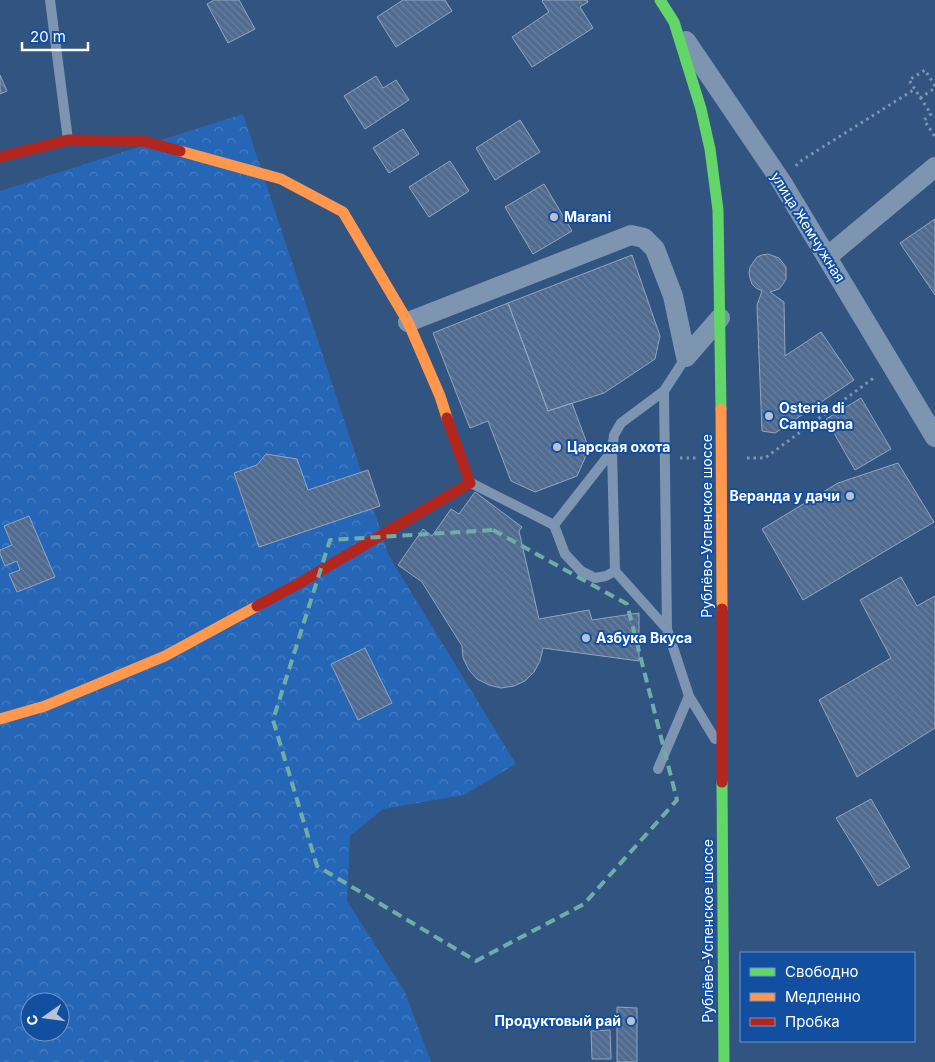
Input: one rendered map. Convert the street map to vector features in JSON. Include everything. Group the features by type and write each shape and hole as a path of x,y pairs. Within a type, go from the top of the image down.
{"street":[{"name":"Рублёво-Успенское шоссе","path":"660,0 674,22 700,109 710,149 718,210 724,1062"},
{"name":"улица Жемчужная","path":"674,22 781,181 935,437"},
{"path":"0,157 68,140 143,141 281,179 343,212 408,322 440,396 470,482 298,584 165,656 45,706 0,719"},
{"path":"827,257 935,167"},
{"path":"408,322 631,235 644,238 654,249 673,296 686,358"},
{"path":"686,358 720,318"}],"lane":[{"path":"50,0 68,140"},
{"path":"667,629 615,571 612,451 614,435 621,422 664,391 686,358"},
{"path":"664,391 667,629 689,696 722,752"},
{"path":"554,525 612,451"},
{"path":"470,482 554,525 565,554 581,571 595,578 606,576 615,571"},
{"path":"658,769 689,696"}],"path":[{"path":"920,98 935,87 925,70 909,80 920,98 931,114 924,120 935,137"},
{"path":"799,162 915,89"},
{"path":"747,458 766,458 892,364"},
{"path":"665,458 700,458"}],"highlighted area":[{"path":"493,530 627,604 677,800 584,904 476,961 317,866 273,720 330,540"}],"green space":[{"path":"243,114 389,556 516,764 464,795 383,809 350,836 347,901 405,992 431,1062 0,1062 0,191"}],"building":[{"path":"214,0 239,0 255,29 228,43 207,4"},
{"path":"403,0 445,0 452,11 396,47 377,17"},
{"path":"543,0 587,0 588,2 580,7 593,28 532,67 512,37 549,12"},
{"path":"0,75 7,91 0,94"},
{"path":"376,76 383,88 396,80 409,100 365,129 344,96"},
{"path":"520,120 540,152 495,180 476,148"},
{"path":"403,129 419,154 389,173 373,148"},
{"path":"450,161 469,191 429,217 409,187"},
{"path":"544,184 572,231 533,254 505,207"},
{"path":"935,219 935,295 900,243"},
{"path":"768,254 779,258 786,267 786,279 783,284 779,289 770,292 784,302 785,356 821,332 854,380 775,433 762,431 757,305 762,291 752,284 749,273 750,267 757,257"},
{"path":"632,255 660,336 655,359 604,393 548,411 508,303"},
{"path":"508,303 548,411 572,403 589,449 577,476 535,492 511,481 488,421 470,428 433,333"},
{"path":"861,398 891,449 855,470 826,419"},
{"path":"266,454 297,459 308,490 368,470 380,506 259,547 234,473 257,465"},
{"path":"898,463 934,522 803,600 762,529 838,483"},
{"path":"475,492 522,527 519,531 539,619 589,610 592,620 639,613 639,661 543,648 540,661 534,672 525,681 514,686 501,688 477,679 469,670 463,658 462,646 422,582 398,565 423,529 432,536 451,509 459,514"},
{"path":"29,516 55,577 17,592 9,574 20,570 17,561 5,566 0,550 12,545 4,526"},
{"path":"901,577 917,606 935,596 935,728 857,777 819,700 891,658 860,600"},
{"path":"365,648 392,703 358,720 331,664"},
{"path":"871,799 910,867 878,886 836,818"},
{"path":"617,1007 637,1008 637,1062 617,1062"},
{"path":"610,1030 611,1059 592,1059 591,1031"}],"traffic: fast":[{"path":"660,0 674,22 701,109 710,149 718,210 721,409"},
{"path":"722,782 724,1062"}],"traffic: slow":[{"path":"180,151 281,179 343,212 408,322 440,396 447,418"},
{"path":"721,409 722,609"},
{"path":"0,719 45,706 165,656 257,606"}],"traffic: jam":[{"path":"0,157 68,140 143,141 180,151"},
{"path":"257,606 470,483 447,418"},
{"path":"722,609 722,782"}],"place":[{"name":"Marani","path":"554,217"},
{"name":"Osteria di Campagna","path":"769,416"},
{"name":"Царская охота","path":"557,447"},
{"name":"Веранда у дачи","path":"850,496"},
{"name":"Азбука Вкуса","path":"586,638"},
{"name":"Продуктовый рай","path":"631,1021"}]}
